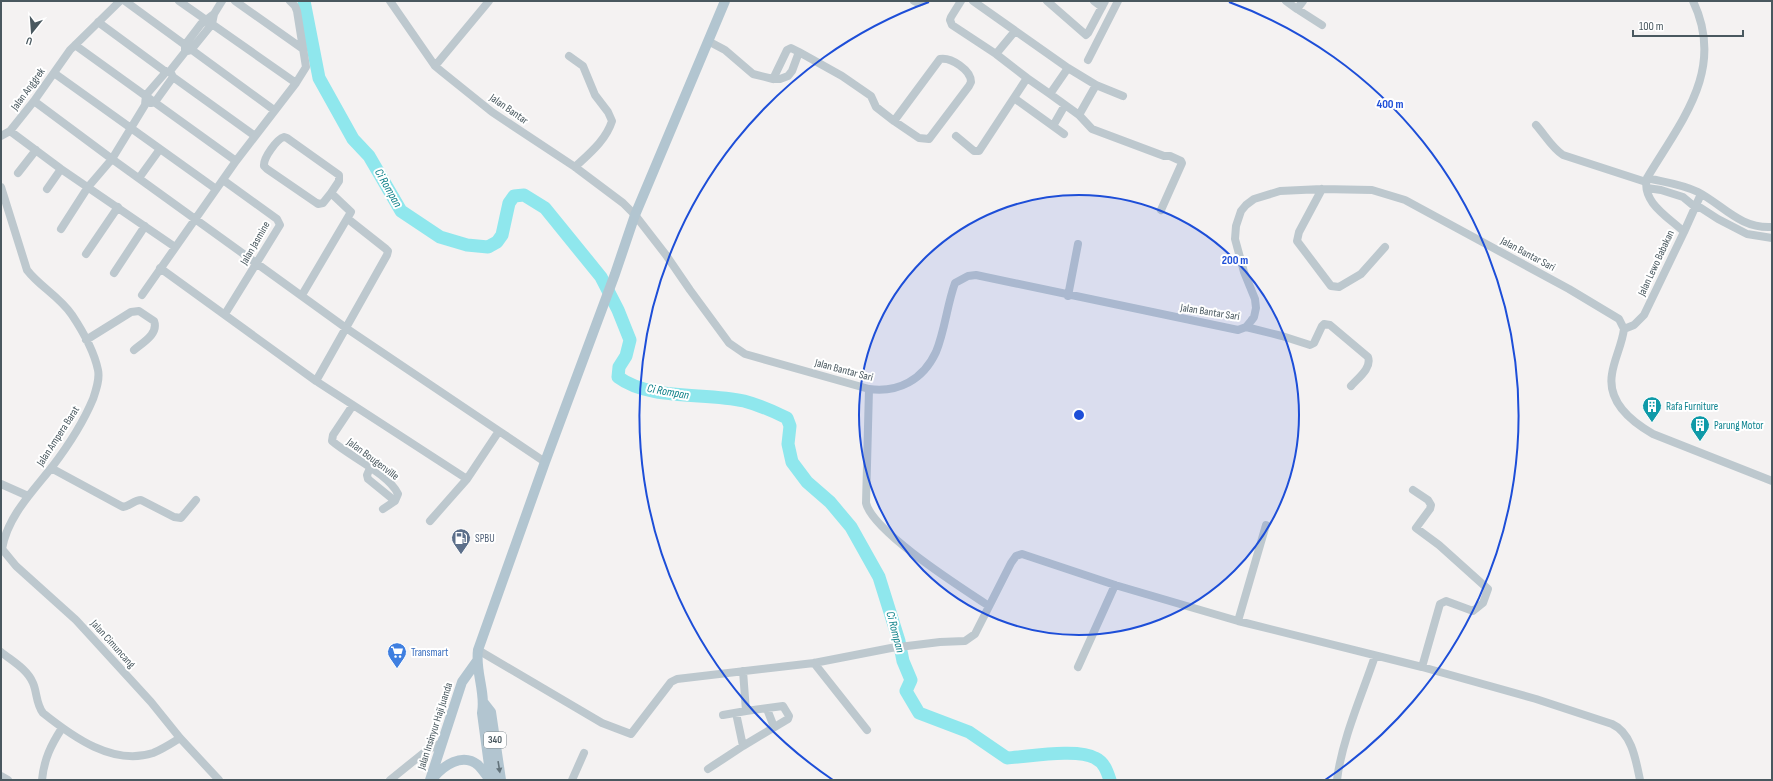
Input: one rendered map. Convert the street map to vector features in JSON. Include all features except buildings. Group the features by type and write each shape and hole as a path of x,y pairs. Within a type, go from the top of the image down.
{"main road":[{"path":"484,703 478,656 545,462 615,274 635,215 725,1"},
{"name":"Jalan Insinyur Haji Juanda","path":"431,780 441,743 462,682 478,656"},
{"name":"340","path":"484,703 482,713 490,780"},
{"name":"340","path":"484,703 491,712 501,780"},
{"path":"431,780 441,768 454,762 467,760 478,765 490,780"}],"street":[{"name":"Jalan Anggrek","path":"1,136 10,130 34,101 75,45 120,1"},
{"path":"125,1 187,49 274,110"},
{"path":"179,1 296,83"},
{"path":"155,102 170,73 222,1"},
{"path":"235,1 303,49"},
{"path":"142,295 236,161 296,83 306,67 297,10 296,6 290,1"},
{"name":"Jalan Bantar","path":"390,1 435,66 492,112 575,167 623,203 635,215"},
{"path":"435,66 489,1"},
{"path":"914,1 918,3 923,1"},
{"path":"962,1 950,20 952,25 996,54 1079,115 1090,127 1164,156 1172,156 1182,162 1161,210"},
{"path":"973,1 1068,68 1096,85 1123,96"},
{"path":"1047,1 1086,35 1103,4 1094,1"},
{"path":"1088,60 1118,1"},
{"path":"1286,1 1322,25"},
{"path":"1297,9 1303,1"},
{"path":"1647,183 1692,102 1702,76 1706,46 1703,28 1693,1"},
{"path":"98,22 255,136"},
{"path":"996,54 1015,31"},
{"path":"708,41 725,50 753,74 773,79 780,79 788,76 792,71 799,52"},
{"path":"75,45 236,161"},
{"path":"773,79 787,50 791,48 842,76 871,96 876,107 894,121 919,138 929,139 969,86 971,82 969,74 949,59 940,59 894,121"},
{"path":"569,56 583,66 595,95 608,112 612,121 607,134 594,150 575,167"},
{"path":"1050,94 1068,68"},
{"path":"54,73 130,129 216,189"},
{"path":"60,229 88,187 112,159 146,104 146,95 170,73"},
{"path":"956,136 974,151 979,151 1027,78"},
{"path":"1079,115 1096,85"},
{"path":"1014,98 1064,134"},
{"path":"34,101 346,328 545,462"},
{"path":"146,104 155,102"},
{"path":"1052,126 1065,105"},
{"path":"1536,125 1547,136 1556,150 1563,156 1647,183 1661,190 1698,200 1722,209 1740,220 1760,227 1772,227"},
{"path":"10,130 61,169 175,246"},
{"path":"284,137 288,138 339,175 340,178 331,194 323,203 318,204 267,169 264,166 264,160 280,139 284,137"},
{"path":"139,178 160,149"},
{"path":"18,173 36,150"},
{"path":"47,189 61,169"},
{"name":"Jalan Jasmine","path":"223,180 277,218 280,225 225,314"},
{"path":"1647,183 1677,184 1698,200 1701,208 1718,219 1747,234 1772,238"},
{"name":"Jalan Lewo Babakan","path":"1624,329 1634,326 1644,315 1684,232 1654,205 1649,196 1647,183"},
{"name":"Jalan Ampera Barat","path":"1,187 27,270 35,280 61,301 72,315 86,340 98,370 99,380 88,412 51,468 28,496 11,524"},
{"path":"1322,189 1299,232 1297,241 1332,286 1339,287 1361,274 1385,247"},
{"name":"Jalan Bantar Sari","path":"635,215 666,255 729,343 735,348 758,358 881,391 896,389 909,382 925,370 936,352 955,283 968,276 976,275 1068,296 1238,330 1246,327 1254,317 1255,299 1242,266 1235,239 1236,226 1241,211 1246,205 1254,199 1280,192 1322,189 1372,190 1405,200 1569,289 1619,319 1624,329"},
{"path":"302,295 351,212 331,194"},
{"path":"1684,232 1698,200"},
{"path":"86,254 118,208"},
{"path":"316,381 388,252 348,219"},
{"path":"114,272 145,226"},
{"path":"1068,296 1078,244"},
{"path":"160,268 316,381 468,478"},
{"path":"86,340 131,312 139,311 149,317 155,325 150,336 134,350"},
{"path":"1246,327 1310,345 1314,343 1322,326 1327,324 1330,325 1368,357 1370,361 1367,368 1351,386"},
{"path":"1624,329 1612,374 1611,385 1616,402 1626,415 1637,425 1654,434 1772,481"},
{"path":"869,389 866,503 868,510 881,526 907,549 934,570 989,606"},
{"name":"Jalan Bougenville","path":"353,405 333,434 332,441 370,468 367,477 368,479 395,502 383,508"},
{"path":"430,521 468,478 499,431"},
{"path":"51,468 123,507 137,500 141,500 174,517 181,518 196,500"},
{"path":"1,484 28,496"},
{"path":"1413,490 1428,500 1431,505 1430,509 1416,528 1440,545 1488,589 1483,603 1472,611 1446,601 1440,604 1422,667"},
{"name":"Jalan Cimuncang","path":"11,524 3,536 1,549 16,566 76,620 151,702 180,738 219,780"},
{"path":"1238,621 1266,525"},
{"path":"478,656 602,723 629,734 634,732 674,681 814,663 891,648 940,642 965,641 975,634 1016,556 1022,554 1115,585 1238,621 1422,667 1536,699 1618,726 1629,742 1640,780"},
{"path":"1078,667 1115,585"},
{"path":"1,652 25,672 33,682 40,710 62,728 92,746 126,756 152,753 163,749 180,738"},
{"path":"1337,780 1340,762 1348,735 1375,656"},
{"path":"814,663 867,730"},
{"path":"743,671 746,711"},
{"path":"708,769 742,746 788,719 789,716 783,706 723,715"},
{"path":"767,709 774,727"},
{"path":"736,713 742,746"},
{"path":"42,780 48,752 62,728"},
{"path":"390,780 426,751 441,743"},
{"path":"572,780 584,753"},
{"path":"1,776 8,780"}],"waterway":[{"name":"Ci Rompan","path":"304,1 319,78 353,139 369,156 401,211 440,237 467,245 488,247 497,242 502,235 509,203 514,196 524,195 545,208 601,277 618,310 630,340 626,356 619,367 618,377 631,385 646,390 679,395 729,398 744,401 766,408 787,418 790,426 788,444 792,462 807,482 830,502 851,527 879,577 899,641 903,661 911,680 906,691 919,713 969,732 1007,758 1065,753 1087,755 1095,758 1103,764 1110,780"}],"place":[{"name":"Rafa Furniture","path":"1652,423"},
{"name":"Parung Motor","path":"1700,442"},
{"name":"SPBU","path":"461,555"},
{"name":"Transmart","path":"397,669"}]}
